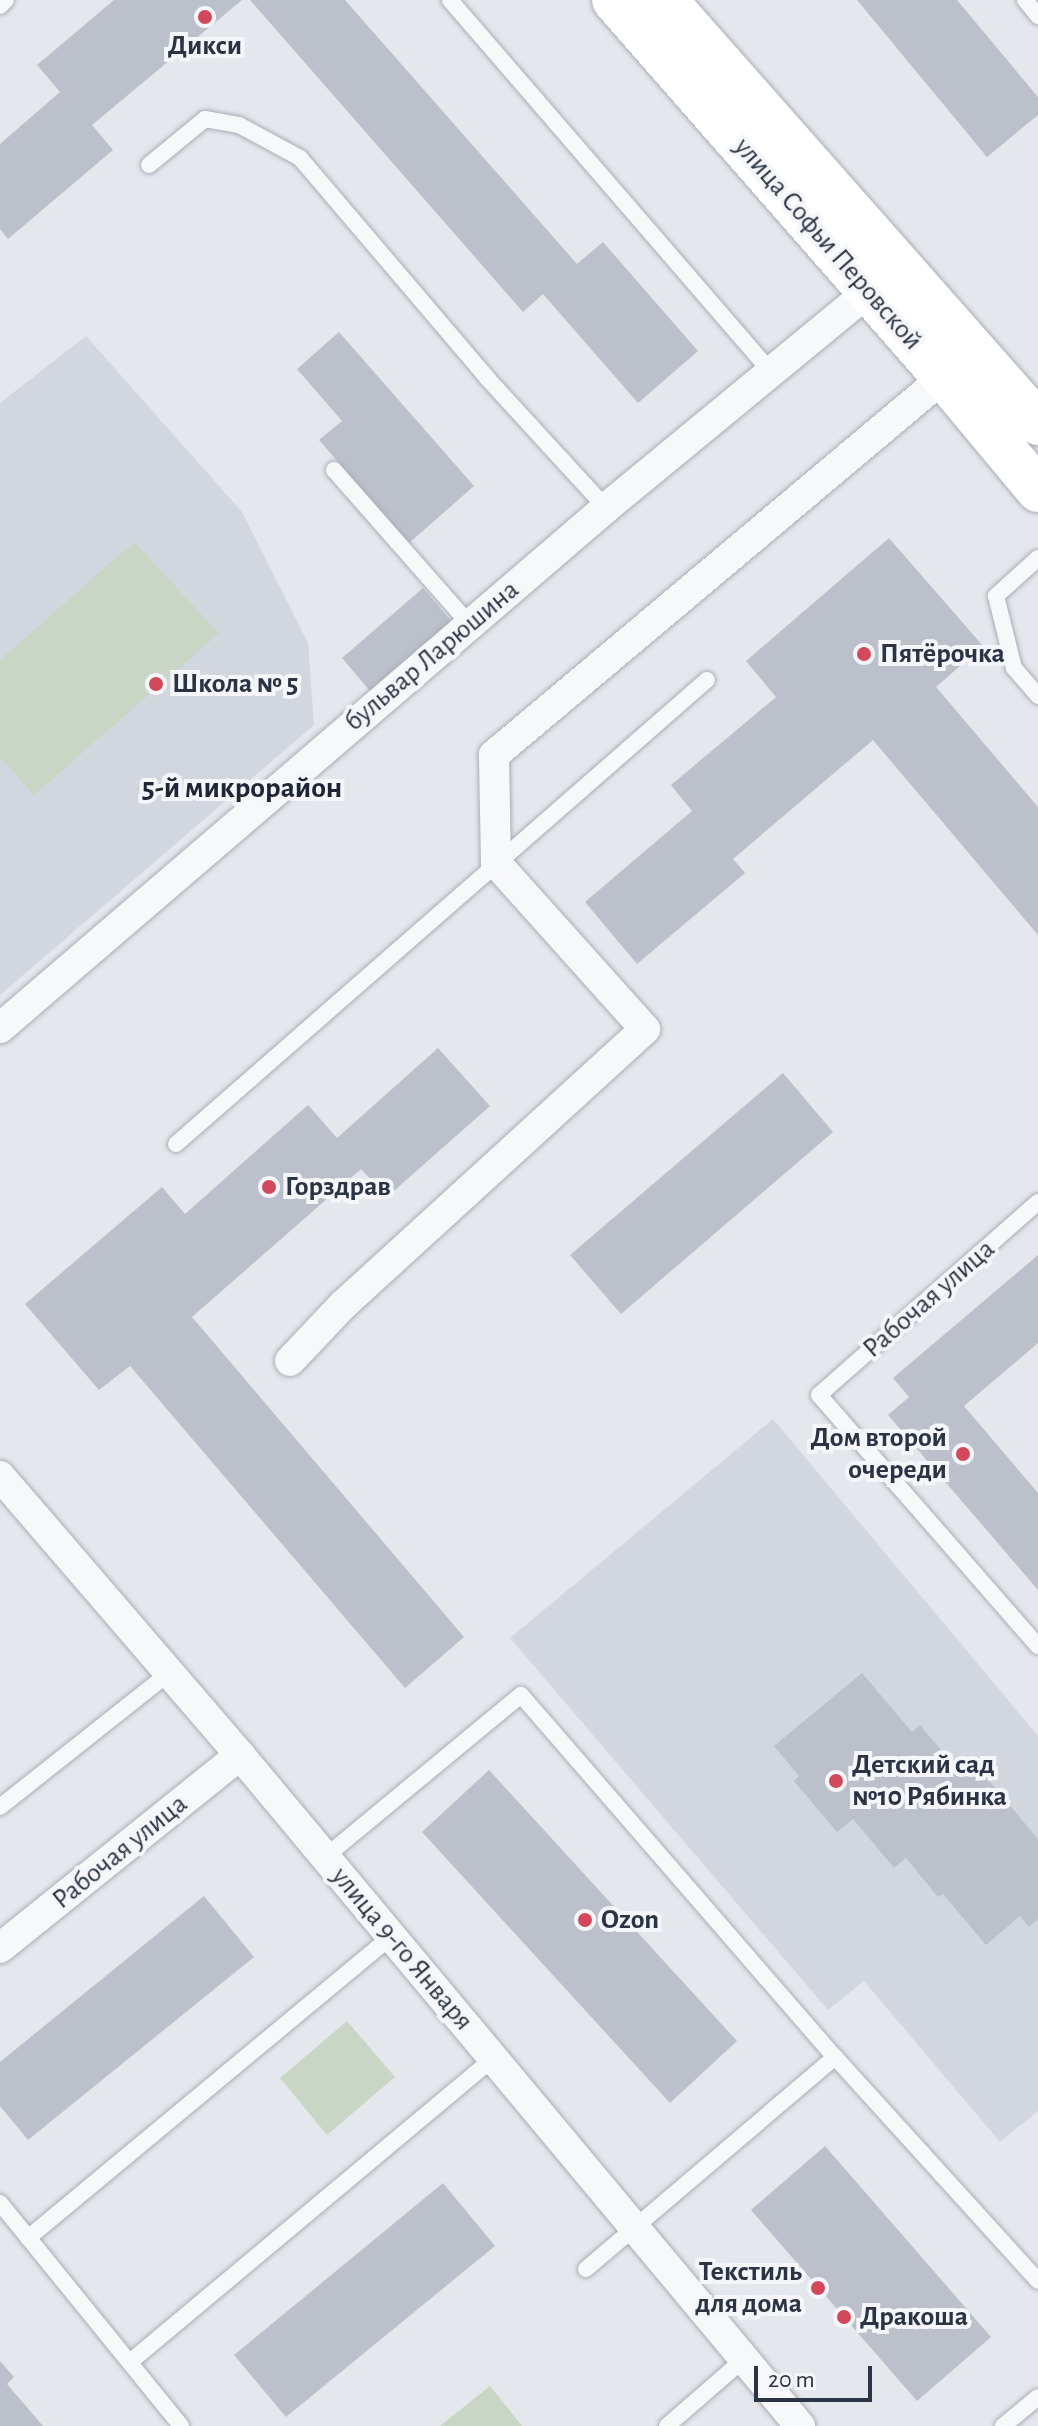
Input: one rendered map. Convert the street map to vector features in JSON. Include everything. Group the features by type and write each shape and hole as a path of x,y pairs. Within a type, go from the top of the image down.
{"street":[{"name":"улица Софьи Перовской","path":"614,0 944,377 1029,435"},
{"name":"улица Софьи Перовской","path":"665,0 1029,435 1038,490"},
{"name":"бульвар Ларюшина","path":"0,1028 606,508 869,291"},
{"path":"290,1361 343,1305 645,1029 496,863 494,755 944,377"},
{"name":"улица 9-го Января","path":"0,1476 240,1755 800,2426"},
{"name":"Рабочая улица","path":"4,1938 240,1755"}],"lane":[{"path":"0,6 6,0"},
{"path":"450,0 771,372"},
{"path":"1025,0 1038,16"},
{"path":"149,165 205,119 239,125 300,158 477,366 606,508"},
{"path":"334,470 466,628"},
{"path":"1038,558 996,596 1014,668 1038,696"},
{"path":"176,1144 707,680"},
{"name":"Рабочая улица","path":"1038,1202 819,1395 1038,1646"},
{"path":"0,1807 169,1673"},
{"path":"325,1857 521,1695 835,2057 1038,2281"},
{"path":"28,2238 391,1937"},
{"path":"586,2269 835,2057"},
{"path":"130,2362 493,2058"},
{"path":"0,2203 181,2426"},
{"path":"667,2426 744,2359"},
{"path":"1003,2426 1038,2397"}],"shaded area":[{"name":"Школа № 5","path":"86,336 242,512 308,643 314,725 0,995 0,403"},
{"name":"Детский сад №10 Рябинка","path":"773,1419 1038,1736 1038,2111 1000,2142 864,1981 828,2010 510,1638"}],"green space":[{"path":"134,542 219,633 34,795 0,757 0,660"},
{"path":"347,2021 395,2077 327,2135 280,2078"},
{"path":"490,2386 522,2426 440,2426"}],"building":[{"path":"114,0 242,0 92,125 113,150 8,239 0,229 0,144 60,92 37,65"},
{"path":"250,0 345,0 577,264 603,242 698,351 638,403 543,294 523,312"},
{"path":"857,0 957,0 1038,97 1038,115 987,157"},
{"path":"339,332 474,486 409,543 319,440 342,421 297,369"},
{"path":"889,538 983,646 936,687 1038,807 1038,935 873,740 733,859 745,873 637,964 585,902 692,811 671,785 776,697 746,661"},
{"path":"423,588 452,622 371,692 342,658"},
{"path":"438,1048 490,1106 387,1197 361,1169 192,1317 464,1637 405,1688 130,1366 99,1390 25,1304 162,1187 185,1214 308,1105 337,1138"},
{"path":"783,1073 833,1132 621,1314 570,1255"},
{"name":"Дом второй очереди","path":"1038,1255 1038,1343 964,1406 1038,1493 1038,1590 888,1415 909,1397 893,1378"},
{"path":"862,1673 912,1732 920,1725 956,1768 969,1757 1038,1839 1038,1919 1029,1927 1020,1916 986,1945 943,1894 938,1897 906,1858 894,1868 853,1819 837,1832 794,1781 799,1776 774,1746"},
{"path":"489,1770 737,2041 670,2103 422,1832"},
{"path":"204,1896 254,1957 28,2140 0,2106 0,2062"},
{"path":"825,2146 991,2337 917,2401 751,2210"},
{"path":"443,2183 495,2246 286,2417 234,2355"},
{"path":"0,2361 14,2377 7,2384 43,2426 0,2426"}],"place":[{"name":"Дикси","path":"205,17"},
{"name":"Пятёрочка","path":"864,654"},
{"name":"Школа № 5","path":"156,684"},
{"name":"Горздрав","path":"269,1187"},
{"name":"Дом второй очереди","path":"963,1454"},
{"name":"Детский сад №10 Рябинка","path":"836,1781"},
{"name":"Ozon","path":"585,1920"},
{"name":"Текстиль для дома","path":"818,2288"},
{"name":"Дракоша","path":"844,2317"}],"district":[{"name":"5-й микрорайон","path":"242,788"}]}
